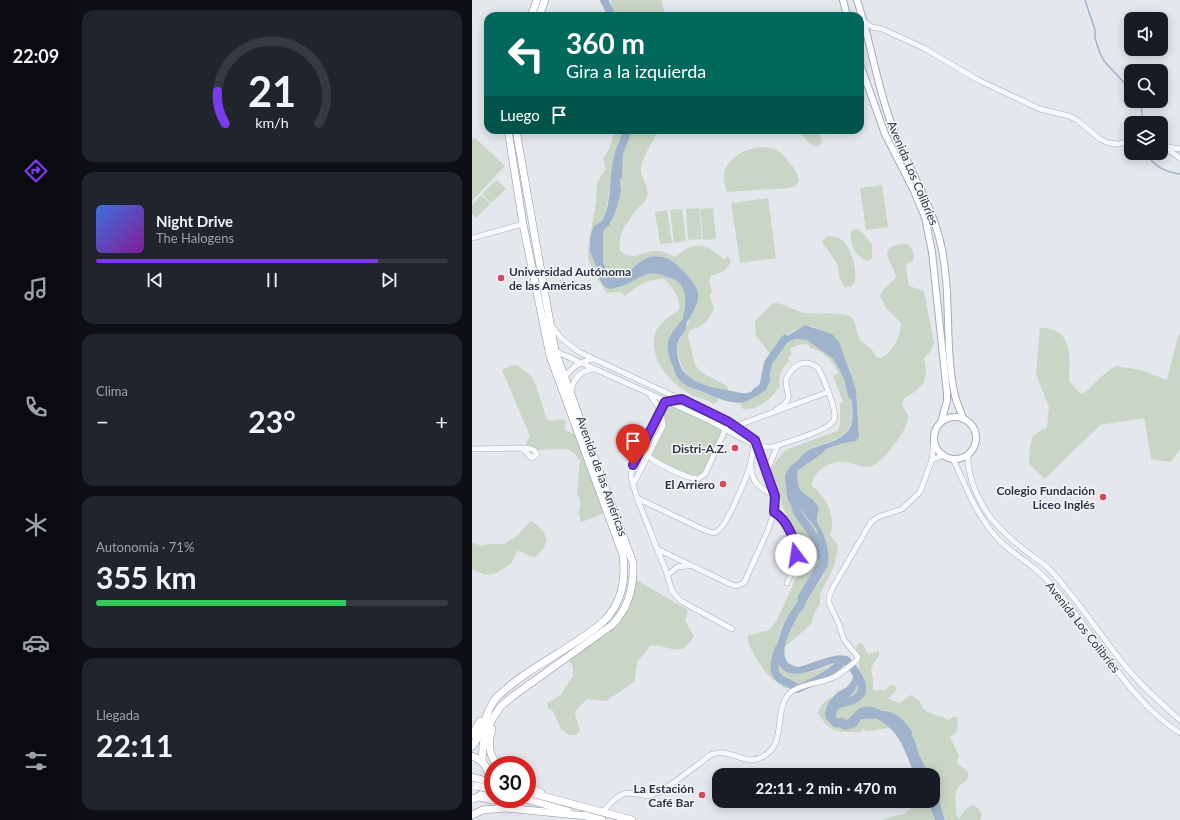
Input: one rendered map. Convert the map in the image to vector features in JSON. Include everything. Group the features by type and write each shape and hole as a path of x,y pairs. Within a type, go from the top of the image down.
{"highway":[{"path":"532,12 537,0"},
{"path":"540,12 545,0"},
{"name":"Avenida de las Américas","path":"482,761 485,734 498,711 510,698 607,629 622,614 631,592 633,563 567,391 547,346 523,224 509,134"},
{"path":"517,134 550,324 556,351 565,377 567,391"},
{"path":"547,346 556,351"},
{"name":"Avenida de las Américas","path":"472,746 480,733 489,707 499,695 518,680 597,627 614,610 621,597 625,578 623,555 567,391"},
{"path":"472,735 489,707"},
{"path":"492,756 489,745 498,711"},
{"path":"472,756 482,761"},
{"path":"536,790 555,800"},
{"path":"474,799 484,792"},
{"path":"536,795 632,820"},
{"path":"474,799 553,813"},
{"path":"536,802 602,820"},
{"path":"472,814 494,808 505,808 587,816"}],"main road":[{"path":"843,0 846,12"},
{"name":"Avenida Los Colibríes","path":"857,0 860,12"},
{"name":"Avenida Los Colibríes","path":"864,27 878,83 894,132 931,211 942,245 952,377 963,419"},
{"name":"Avenida Los Colibríes","path":"864,76 885,134 914,191 925,217 932,252 947,401 941,422"},
{"path":"867,85 878,83"},
{"path":"952,417 963,419 972,427 976,438 972,450 968,454 963,457 953,459 938,451 934,437 937,426 941,422 952,417"}],"street":[{"path":"864,21 872,27 882,29 924,48 976,79 1040,109 1069,116 1100,139 1109,143 1119,144 1124,143"},
{"path":"867,37 872,27"},
{"path":"1168,147 1180,149"},
{"path":"1168,148 1175,156 1180,158"},
{"path":"472,238 523,224"},
{"path":"550,324 567,344 594,359 721,418 736,426 756,443 775,496 774,512 768,530 744,583 736,586 730,584 657,549"},
{"path":"556,351 610,377 769,448 823,429 831,425 835,419 828,392 818,368 810,364 801,363 793,368 787,375 786,384 789,397 786,403 776,410"},
{"path":"565,377 569,371 581,363 594,359"},
{"path":"610,377 614,368"},
{"path":"567,391 578,376 588,370 593,369"},
{"path":"638,389 642,381"},
{"path":"736,426 828,392"},
{"path":"633,485 661,430 661,415 656,402 649,394"},
{"path":"665,402 682,399"},
{"path":"665,402 661,415 633,465 631,476 633,485 668,575 670,587 681,601 732,629"},
{"path":"721,418 726,428"},
{"path":"648,456 694,479 698,479 705,474 726,428"},
{"path":"603,812 612,801 620,795 629,793 646,797 659,792 713,754 725,752 751,761 765,756 772,749 780,732 783,702 789,694 797,688 834,677 857,660 858,657 844,640 839,624 829,603 830,593 871,522 878,517 902,509 920,492 932,460 934,437"},
{"path":"637,498 702,529 713,533 716,532 722,528 729,516 751,462 756,443"},
{"path":"766,473 778,445"},
{"path":"472,449 524,448"},
{"name":"Avenida Los Colibríes","path":"968,454 968,462 973,484 984,508 997,526 1026,551 1049,568 1073,596 1131,673 1154,697 1180,720"},
{"path":"932,460 943,455"},
{"name":"Avenida Los Colibríes","path":"953,459 972,501 984,521 997,538 1011,551 1035,569 1054,588 1135,693 1160,718 1180,733"},
{"path":"751,462 752,476 758,487 775,496"},
{"path":"774,512 784,522 796,546 795,563 786,583"},
{"path":"668,575 677,567 690,566"}],"green space":[{"path":"611,0 661,0 665,12 610,12"},
{"path":"614,134 622,134 614,155 606,213 597,229 594,242 594,261 611,289 622,285 653,265 674,273 682,280 692,301 668,350 679,378 690,387 718,398 718,401 714,404 688,393 681,388 667,375 657,358 654,349 656,331 664,321 679,310 678,297 667,282 664,279 647,281 625,296 621,292 607,293 593,272 588,258 588,248 596,203 597,182 606,169 603,158 609,149"},
{"path":"628,134 656,134 645,155 641,170 648,194 645,201 631,217 624,228 620,239 620,251 630,256 637,256 649,252 659,251 675,257 682,251 695,246 700,246 712,250 725,260 727,256 731,260 726,269 711,276 709,282 712,291 710,296 714,309 710,317 705,323 690,330 688,336 695,365 701,372 727,386 729,391 713,388 698,382 686,373 682,366 678,353 677,341 698,301 679,266 647,258 620,278 611,280 603,273 603,232 613,218 620,183 618,165"},
{"path":"802,134 820,134 822,141 819,146 816,146 812,145"},
{"path":"475,138 505,166 472,201 472,140"},
{"path":"760,147 776,150 786,159 794,168 798,177 799,180 796,186 789,188 727,192 724,182 724,174 730,161 743,152"},
{"path":"497,180 506,189 491,203 482,194"},
{"path":"882,185 888,227 866,230 860,188"},
{"path":"481,195 490,204 476,218 472,214 472,205"},
{"path":"768,198 776,258 740,263 731,203"},
{"path":"699,208 702,239 688,240 686,209"},
{"path":"713,208 716,239 703,240 700,209"},
{"path":"682,209 686,241 674,243 670,210"},
{"path":"667,210 672,243 660,244 655,212"},
{"path":"856,229 860,230 872,244 872,258 867,261 856,253 852,244 851,231"},
{"path":"827,236 842,240 851,254 856,273 854,284 849,287 844,286 839,276 837,263 822,242"},
{"path":"900,244 908,244 913,253 913,260 912,262 907,263 906,269 909,286 924,291 934,343 930,352 924,358 926,372 925,378 916,391 904,398 902,405 907,414 907,423 900,437 882,459 869,467 846,462 834,463 823,468 815,476 812,486 822,496 829,508 832,521 830,535 838,546 834,567 820,594 820,604 815,612 811,624 784,648 787,638 806,601 824,575 817,519 818,514 811,498 800,491 797,485 797,470 824,450 840,444 857,441 859,437 856,390 824,331 809,326 797,329 786,336 770,354 756,336 755,321 773,303 781,304 805,313 847,315 851,317 854,322 860,340 873,351 877,358 887,355 897,340 901,323 886,308 880,296 885,288 896,277 887,252 891,247"},
{"path":"1040,328 1051,329 1059,332 1064,338 1069,353 1069,381 1081,394 1087,391 1115,366 1141,370 1167,380 1178,336 1180,334 1180,449 1171,462 1151,459 1144,418 1100,425 1045,479 1029,464 1030,445 1033,436 1047,427 1049,407 1036,374"},
{"path":"808,336 825,350 834,354 840,361 848,381 851,394 852,417 850,426 846,432 838,438 816,446 803,454 797,462 793,472 791,492 793,499 816,530 820,546 820,563 819,569 812,584 793,608 785,621 777,642 776,657 794,674 810,672 827,667 837,661 847,661 850,664 834,677 797,689 784,688 768,675 757,660 749,645 747,636 769,630 776,622 806,556 782,505 770,470 782,453 788,449 837,431 840,426 840,404 843,402 833,376 838,373 830,360 819,351 809,347 809,345 804,344 794,346 790,349 792,354 788,358 790,361 782,370 779,379 779,387 772,396 758,406 748,409 743,409 739,402 745,402 771,378 767,369 768,363 778,348 796,338"},
{"path":"517,365 531,376 536,386 547,420 551,421 563,419 566,422 564,430 580,436 606,511 593,518 580,522 580,516 578,513 581,504 577,493 580,461 572,452 565,449 523,449 530,436 502,370 510,366"},
{"path":"665,402 726,428 705,474 696,479 648,456 661,430"},
{"path":"530,521 541,529 545,534 547,541 543,549 536,557 517,551 511,564 494,574 485,575 472,569 472,542 481,546 504,544 517,536"},
{"path":"633,578 688,610 685,621 694,636 689,644 680,650 650,646 637,662 634,682 606,701 588,699 576,710 575,713 580,731 576,735 569,735 561,729 553,711 548,708 547,703 561,695 573,676 573,667 567,657 618,618"},
{"path":"859,643 863,644 867,653 871,654 879,651 879,655 871,668 873,690 885,690 891,685 895,685 896,691 888,699 900,703 911,695 920,701 921,706 931,714 949,720 953,717 958,717 957,731 950,737 959,755 957,763 966,770 968,778 959,786 957,790 956,813 959,818 964,811 972,805 977,807 980,811 980,820 945,820 939,808 940,768 919,768 911,742 907,735 890,718 855,711 847,720 836,717 841,705 856,689 860,659 856,649"},
{"path":"833,697 825,708 846,728 859,715 876,718 890,728 866,731 863,728 861,732 843,732 830,728 818,713 820,707"},
{"path":"911,808 931,808 935,820 882,820 902,815"}],"water":[{"path":"622,134 628,134 618,165 621,191 617,207 613,218 603,232 603,273 611,280 618,279 643,260 651,257 659,257 674,262 687,275 695,285 698,298 695,309 687,322 685,331 677,344 677,354 681,368 685,373 695,381 707,386 748,393 763,384 765,361 782,339 805,325 832,334 839,342 856,390 859,437 857,441 840,444 824,450 797,470 797,480 801,490 819,508 817,521 826,543 828,551 828,564 796,620 788,636 784,651 787,662 798,667 822,659 841,655 851,659 858,669 858,681 853,693 839,709 836,717 847,720 857,710 864,707 877,709 885,713 898,724 908,737 920,768 912,768 899,739 886,725 876,718 859,715 846,728 834,727 826,719 826,707 838,692 850,684 852,679 854,673 848,662 842,661 833,663 812,671 790,673 782,668 776,658 778,641 784,624 793,608 814,580 820,568 821,562 819,540 816,529 800,509 793,496 791,481 793,471 803,454 839,438 847,432 851,426 851,394 848,381 840,361 835,355 825,350 808,337 792,340 776,351 768,364 770,381 768,385 763,391 750,400 739,403 724,400 683,383 677,376 670,358 668,343 675,329 689,309 691,302 690,293 685,284 671,271 653,265 619,286 611,289 605,287 600,279 598,268 593,257 594,241 608,204 614,156"},
{"path":"931,808 939,808 945,820 935,820"}],"waterway":[{"path":"604,0 610,12"},
{"path":"1085,0 1095,30 1095,38 1100,53 1104,61 1124,82"},
{"path":"1141,108 1142,116"},
{"path":"618,176 619,153 626,134"},
{"path":"1151,160 1160,168 1169,172 1180,174"},
{"path":"606,223 597,229 594,238 594,250 606,278 618,283 651,269 676,276 681,279 687,287 689,297 687,316"},
{"path":"799,335 808,336 835,355 848,378 852,395"},
{"path":"756,392 763,387 768,363 785,339"},
{"path":"799,608 802,597 823,562 816,539 797,512 791,497 789,476 793,469 820,450"},
{"path":"779,648 774,666 776,675 797,689 828,674 842,661 847,661 854,669 860,680 862,691 855,699 832,708"},
{"path":"842,722 845,726 854,723 859,715 881,714 893,717 908,733 907,735 921,768"},
{"path":"937,808 940,820"}],"place":[{"name":"Universidad Autónoma de las Américas","path":"501,278"},
{"name":"Distri-A.Z.","path":"735,448"},
{"name":"El Arriero","path":"723,484"},
{"name":"Colegio Fundación Liceo Inglés","path":"1103,497"},
{"name":"La Estación Café Bar","path":"702,795"}],"route":[{"path":"633,465 665,402 682,399 729,422 756,441 775,496 774,512 787,526 796,546 796,555"}]}
